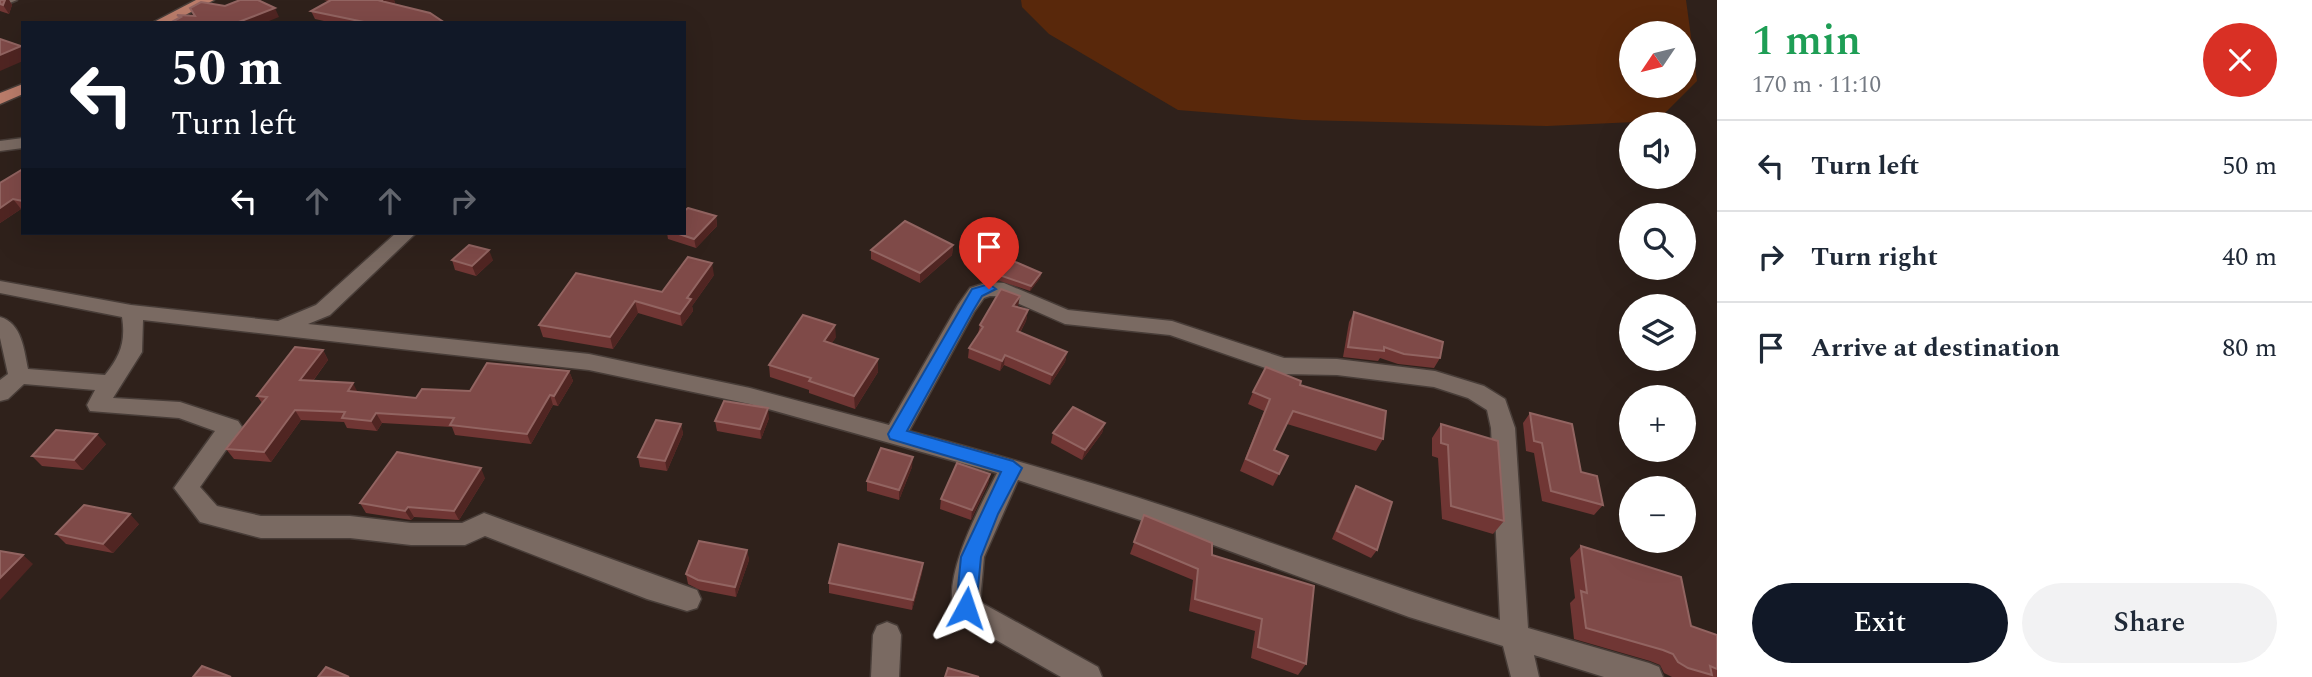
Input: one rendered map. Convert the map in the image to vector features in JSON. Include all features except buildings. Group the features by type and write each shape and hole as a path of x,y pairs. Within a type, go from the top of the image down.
{"main road":[{"path":"165,20 207,0"},
{"path":"0,99 21,89"}],"street":[{"path":"0,4 10,0"},
{"path":"0,146 21,143"},
{"path":"280,328 323,310 405,235"},
{"path":"0,287 131,312 589,362 738,393 897,434 1013,468 1191,526 1409,605 1649,677"},
{"path":"897,434 965,310 977,293 989,289 1004,290 1065,317 1172,328 1283,366 1337,367 1435,379 1476,393 1497,405 1503,428 1515,638 1525,677"},
{"path":"131,312 136,332 134,353 108,383 98,405 180,410 230,427 186,488 209,515 261,527 350,527 411,534 465,534 484,524 647,587 687,599"},
{"path":"0,324 11,337 19,376"},
{"path":"0,393 19,376 108,383"},
{"path":"1013,468 989,513 971,557 966,608 1088,677"},
{"path":"885,677 887,635"}],"shaded area":[{"path":"1021,0 1686,0 1689,21 1619,21 1619,98 1680,98 1666,112 1619,112 1619,123 1547,126 1303,120 1178,110 1049,34 1022,7"}],"route":[{"path":"966,608 971,557 989,513 1013,468 897,434 965,310 977,293 989,289"}]}
